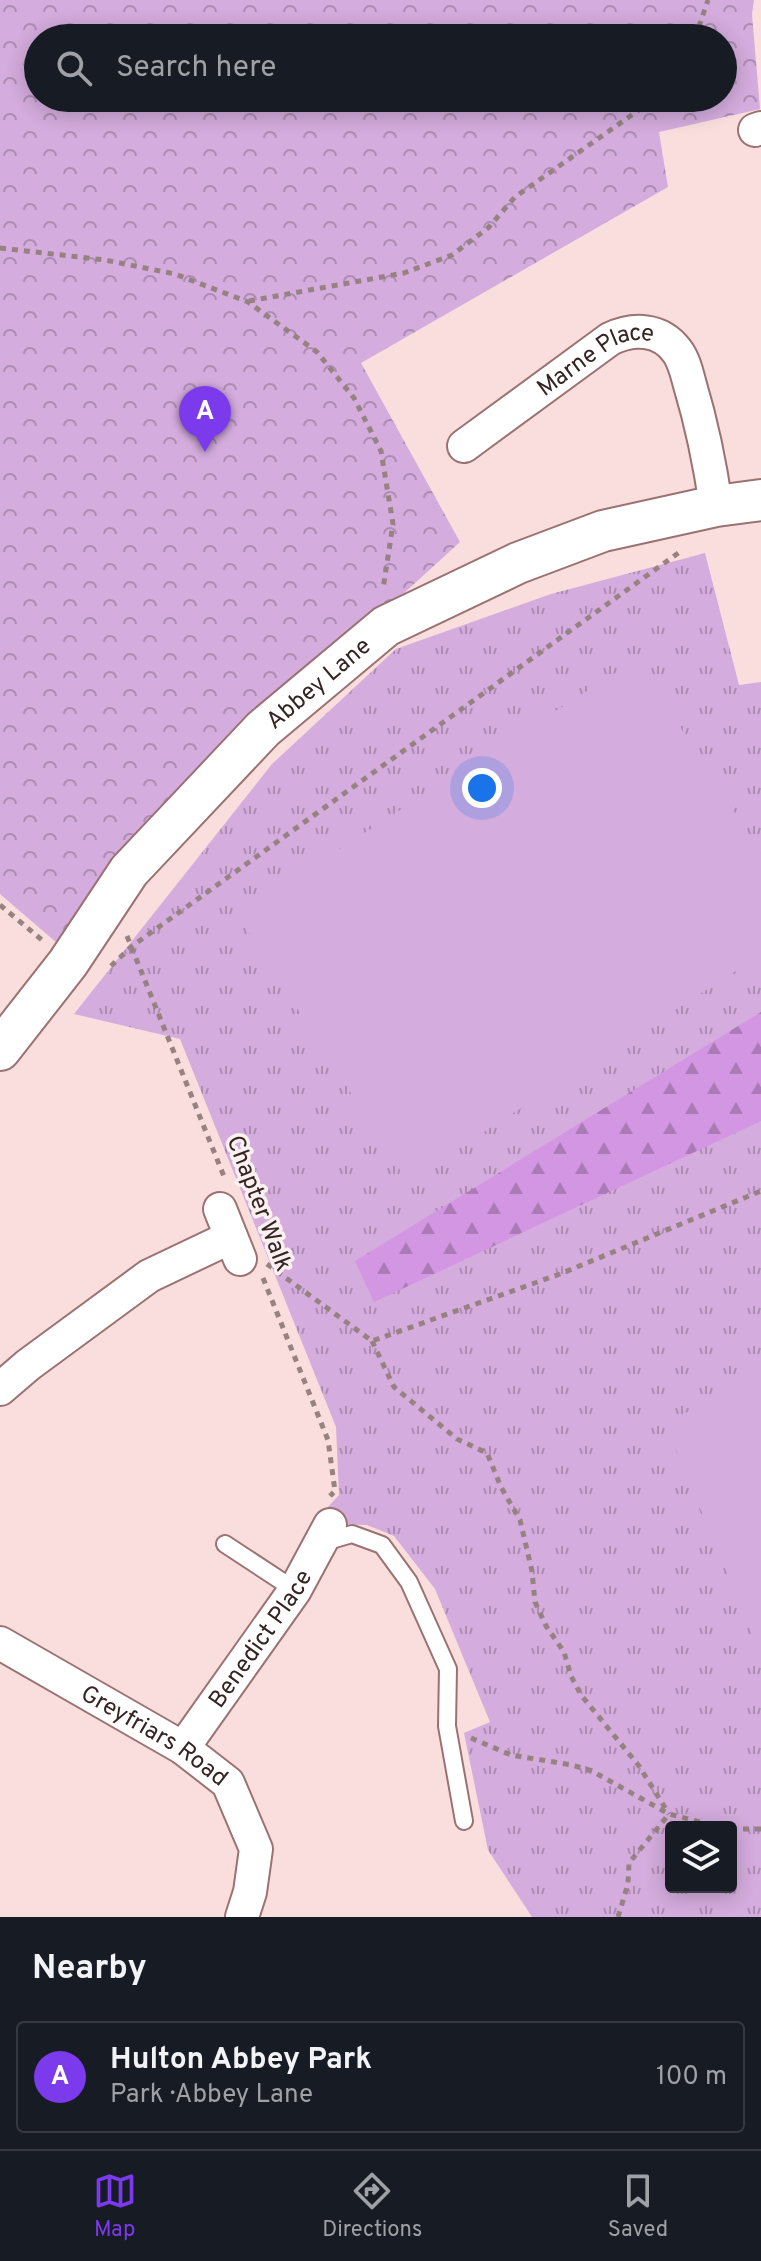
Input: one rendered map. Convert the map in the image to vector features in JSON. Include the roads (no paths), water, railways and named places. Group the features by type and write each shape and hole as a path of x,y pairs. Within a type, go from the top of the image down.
{"street":[{"name":"Marne Place","path":"464,446 610,339 633,331 646,331 669,342 679,353 703,430 716,506"},
{"name":"Abbey Lane","path":"0,1050 68,963 129,871 263,729 386,626 558,546 603,531 716,506 761,500"},
{"path":"0,1389 149,1276 241,1237"},
{"name":"Benedict Place","path":"183,1748 295,1590 325,1534"},
{"name":"Greyfriars Road","path":"2,1650 183,1748 228,1783 256,1849 250,1892 242,1917"}],"lane":[{"path":"325,1534 352,1534 382,1545 409,1582 448,1669 447,1726 464,1821"},
{"path":"225,1544 295,1590"}],"place":[{"name":"Hulton Abbey Park","path":"205,452"}]}
